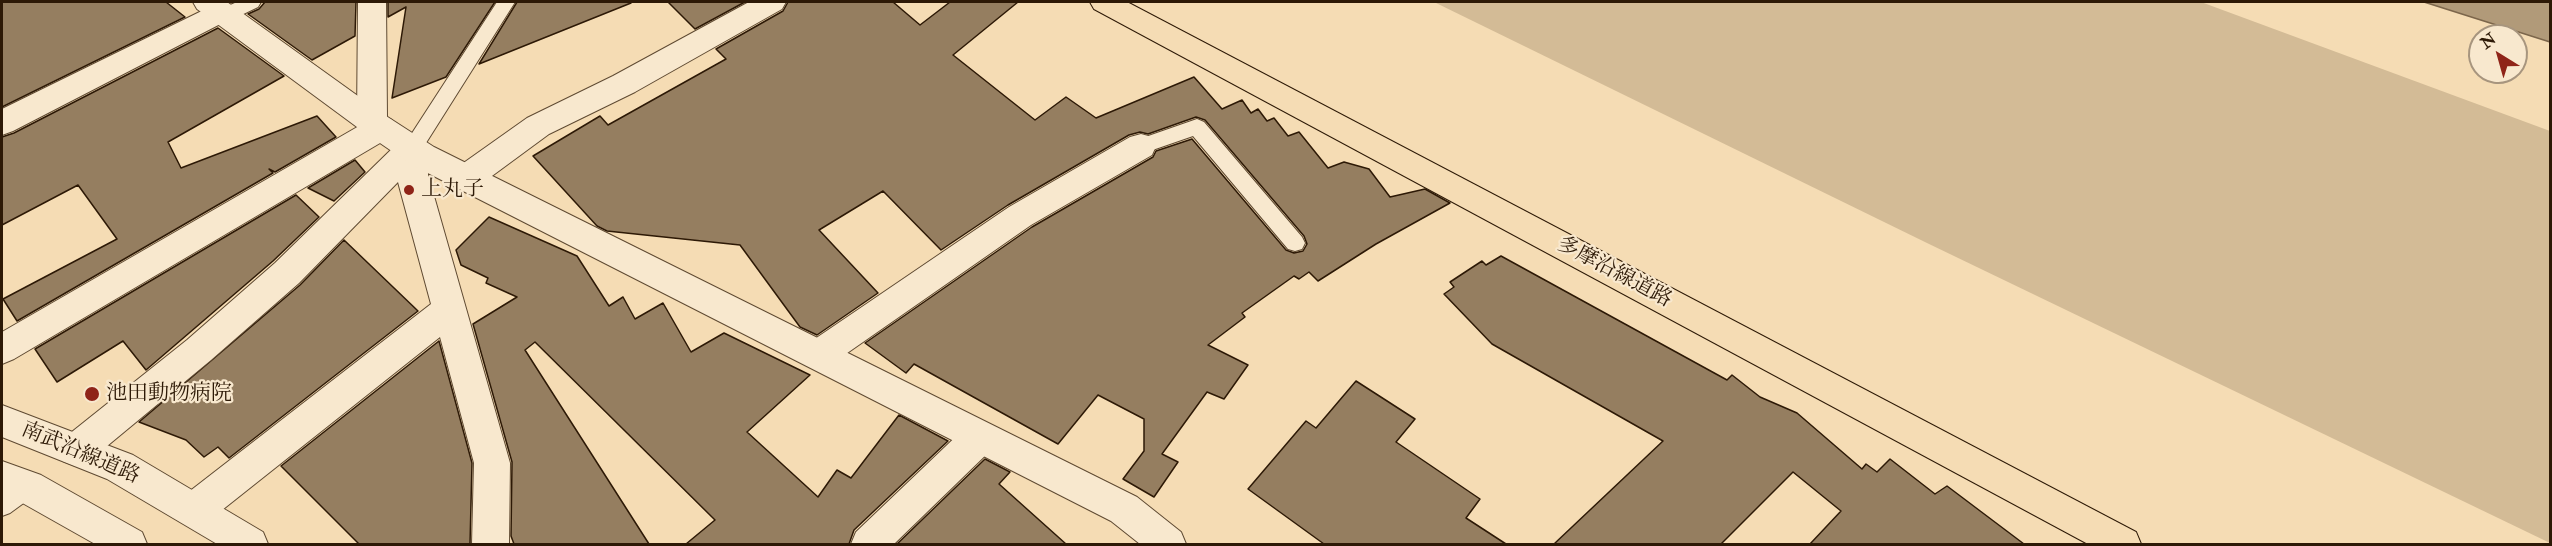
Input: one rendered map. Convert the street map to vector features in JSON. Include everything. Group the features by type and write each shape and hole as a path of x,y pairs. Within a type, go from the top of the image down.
{"main road":[{"name":"多摩沿線道路","path":"1104,2 2123,544"}],"street":[{"path":"372,2 376,125"},
{"path":"466,178 538,126 624,84 772,2"},
{"path":"2,123 226,7 376,125 412,149 1124,509 1168,544"},
{"path":"2,349 376,125"},
{"path":"818,355 1020,216 1141,146"},
{"path":"412,149 412,175 492,463 491,544"},
{"path":"76,450 199,350 287,273 412,149"},
{"path":"194,510 450,309"},
{"name":"南武沿線道路","path":"2,421 120,467 250,544"},
{"path":"868,544 980,437"},
{"path":"10,490 129,544"}],"lane":[{"path":"412,149 506,2"},
{"path":"1141,146 1197,127 1295,243"}],"shaded area":[{"path":"1434,2 2201,2 2550,131 2550,543 1927,243"},
{"path":"2424,2 2550,2 2550,42 2528,35 2528,24 2493,24"}],"building":[{"path":"2,2 166,2 185,17 2,107"},
{"path":"265,2 356,2 355,36 312,60 248,14 259,9"},
{"path":"388,2 495,2 446,77 392,98 406,7 388,17"},
{"path":"517,2 630,2 631,3 479,64"},
{"path":"668,2 745,2 695,29"},
{"path":"788,2 893,2 920,25 950,2 1018,2 953,55 1035,120 1066,97 1096,118 1194,77 1222,109 1242,100 1251,113 1258,109 1267,121 1274,118 1288,136 1299,132 1328,168 1344,162 1369,169 1390,197 1425,189 1450,203 1376,244 1318,281 1309,272 1299,279 1294,276 1242,313 1245,317 1208,345 1248,365 1224,399 1207,392 1162,454 1178,462 1154,497 1123,479 1144,451 1144,419 1098,395 1058,444 914,364 906,373 865,343 1032,227 1153,157 1156,151 1192,139 1286,250 1294,253 1303,251 1307,244 1304,236 1205,120 1196,117 1148,134 1140,132 1129,135 1008,205 941,250 883,191 819,230 878,293 817,335 800,327 740,245 607,231 597,226 533,156 600,116 608,125 726,59 716,49 783,11"},
{"path":"218,28 284,76 168,142 181,168 317,116 336,137 275,172 269,169 273,173 17,321 3,299 117,239 78,185 2,225 2,137 14,133"},
{"path":"355,160 365,172 334,201 308,188"},
{"path":"296,195 319,217 273,261 146,370 123,341 57,382 35,349"},
{"path":"489,217 577,256 609,306 623,297 635,319 663,303 691,352 724,333 810,375 747,432 818,497 837,470 851,478 899,415 948,441 854,530 849,544 686,544 715,520 535,342 525,350 649,544 514,544 511,536 512,462 473,324 517,297 486,283 488,278 461,265 456,250"},
{"path":"344,240 418,311 229,458 218,447 204,457 186,440 139,422 300,285"},
{"path":"1501,256 1727,380 1732,375 1760,397 1797,413 1862,469 1866,464 1877,472 1890,459 1935,494 1947,486 2024,544 1810,544 1841,511 1793,472 1721,544 1554,544 1663,441 1492,344 1444,294 1454,287 1450,282 1482,261 1486,265"},
{"path":"439,341 472,463 470,544 359,544 281,466"},
{"path":"1356,381 1415,419 1396,442 1480,499 1466,518 1506,544 1324,544 1248,489 1306,421 1316,428"},
{"path":"985,459 1010,472 999,484 1066,544 897,544"}],"place":[{"name":"上丸子","path":"409,190"},
{"name":"池田動物病院","path":"92,394"}]}
